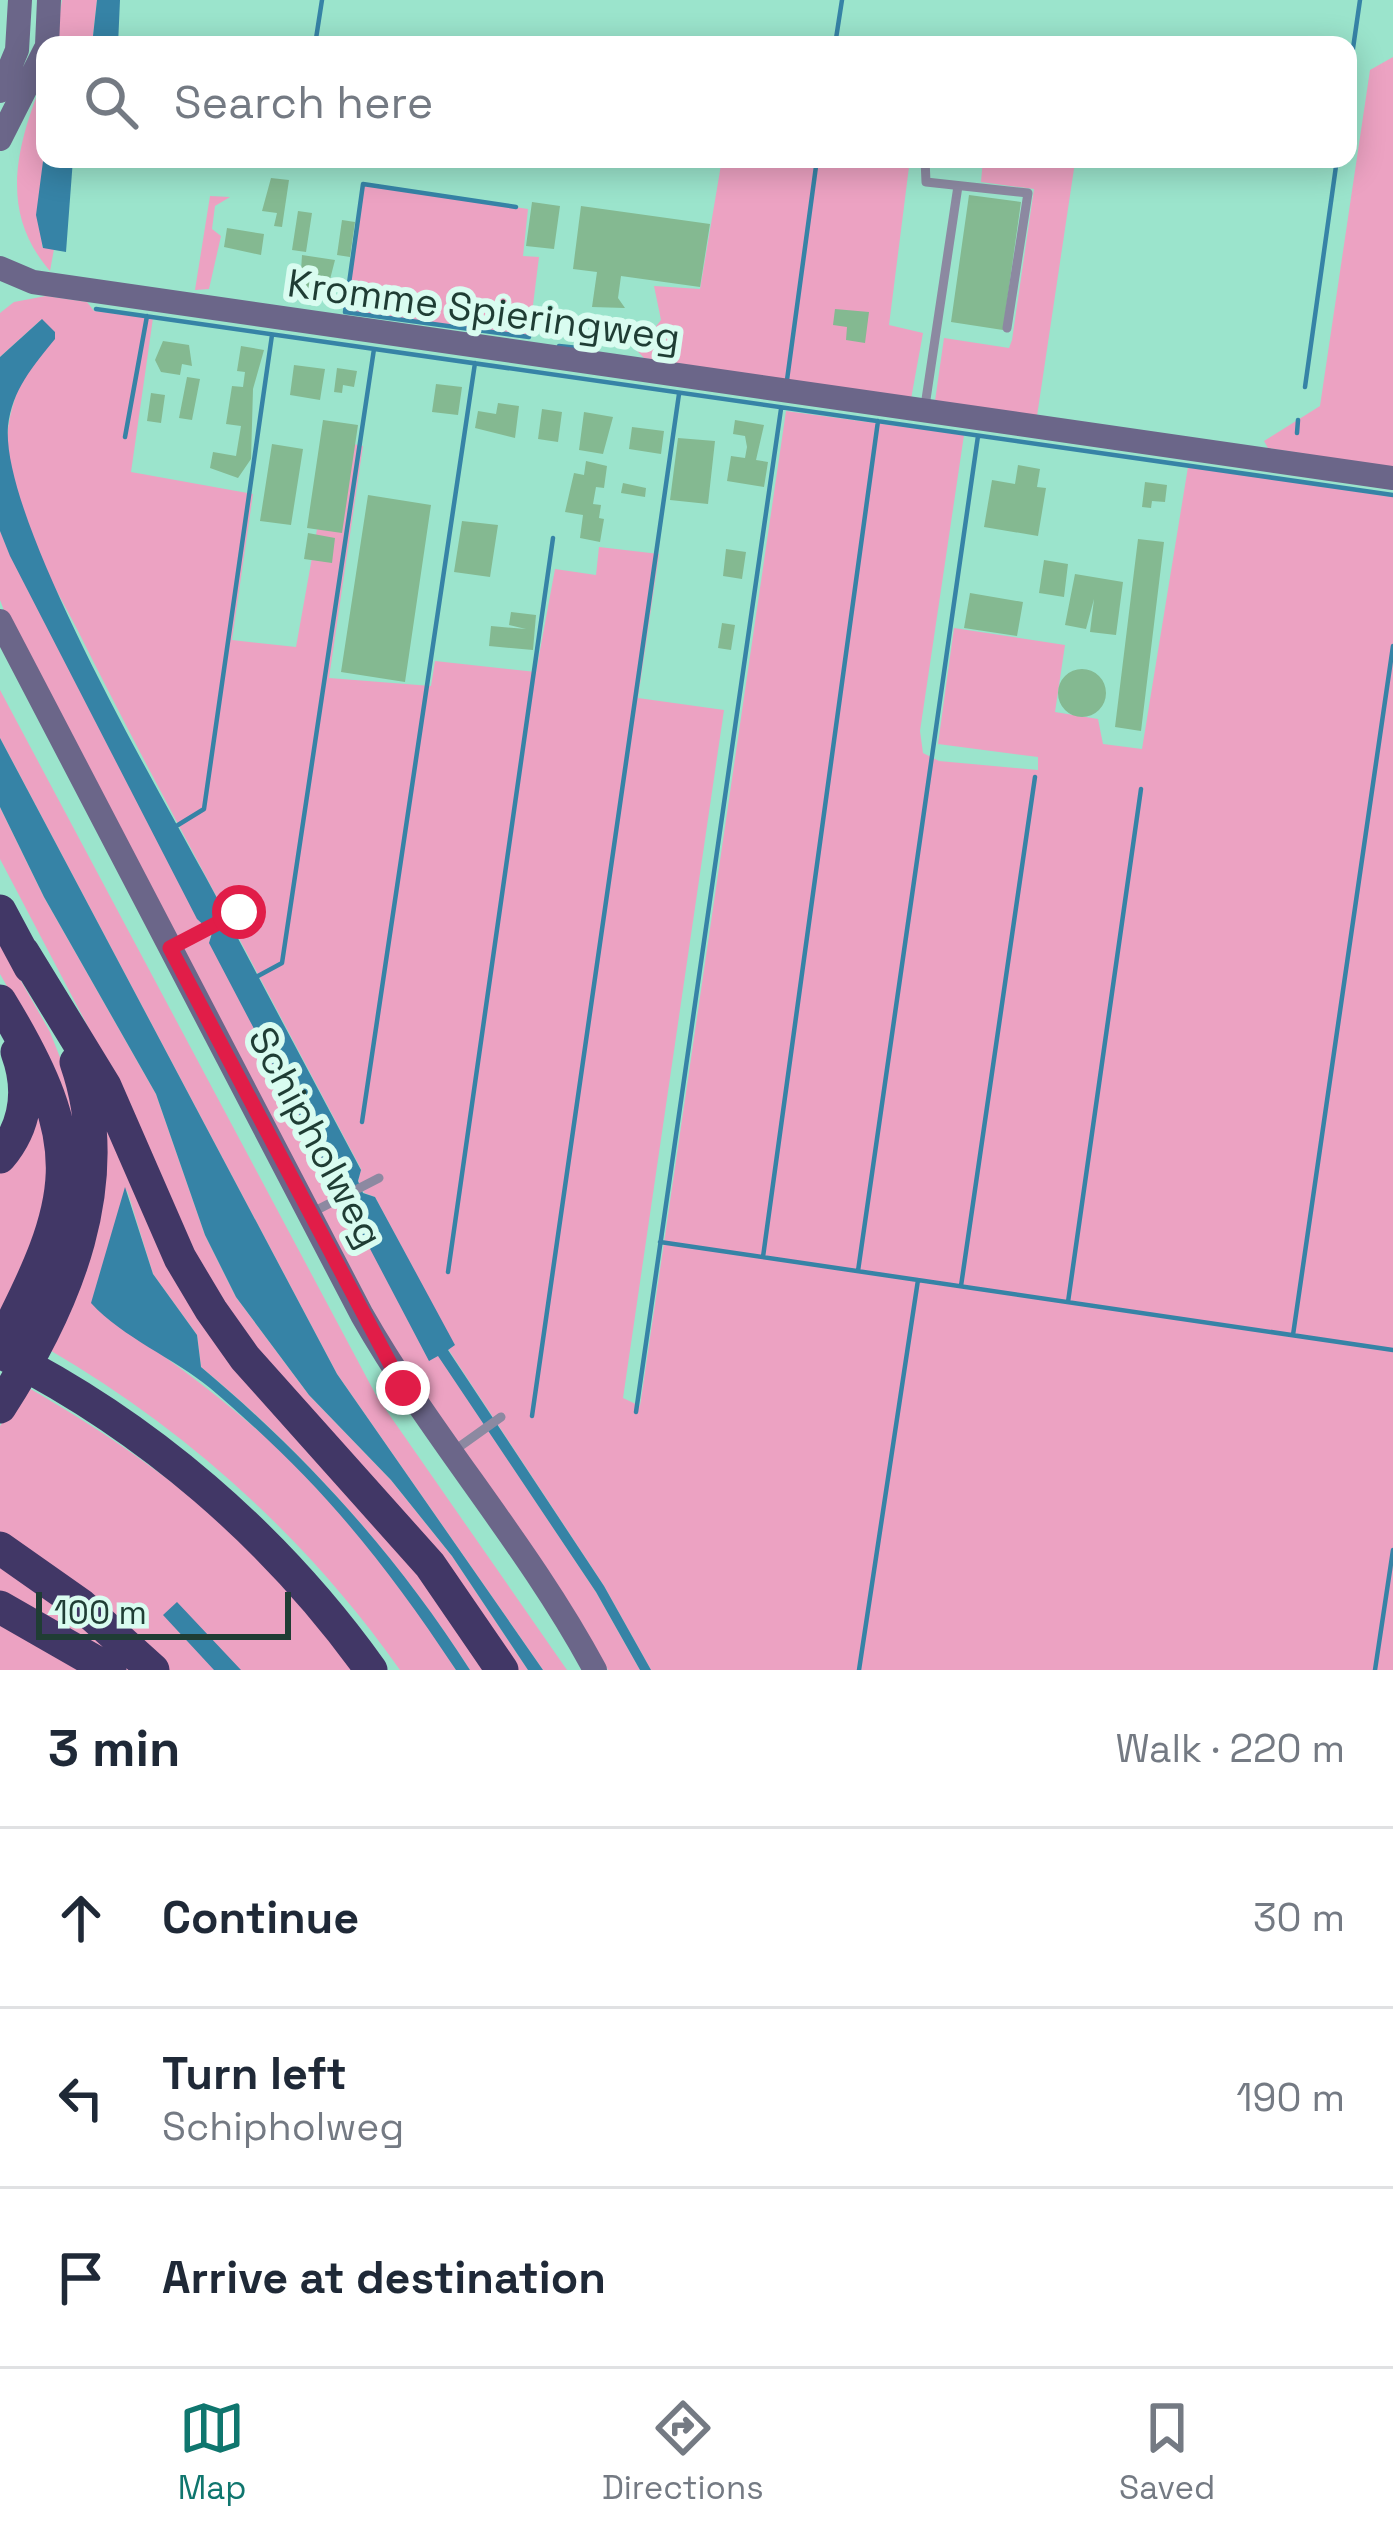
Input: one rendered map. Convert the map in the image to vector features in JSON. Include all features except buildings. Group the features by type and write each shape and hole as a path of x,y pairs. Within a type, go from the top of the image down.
{"highway":[{"path":"0,911 82,1079 92,1169 88,1211 68,1275 0,1407"},
{"path":"22,952 106,1086 180,1258 211,1310 245,1358 430,1565 502,1670"},
{"path":"0,1003 26,1085 20,1122 0,1157"},
{"path":"0,1003 53,1096 62,1167 50,1243 0,1349 147,1443 236,1518 294,1576 371,1670"},
{"path":"0,1548 81,1605 154,1670"},
{"path":"0,1607 110,1670"}],"main road":[{"path":"0,91 16,50 20,0"},
{"path":"47,36 49,0"},
{"path":"0,140 36,68"},
{"name":"Kromme Spieringweg","path":"0,268 33,282 1393,478"},
{"name":"Kromme Spieringweg","path":"0,289 33,282"},
{"name":"Schipholweg","path":"0,621 403,1388 546,1588 595,1670"}],"lane":[{"path":"926,168 926,182 1028,193 1007,328"},
{"path":"924,410 958,186"},
{"path":"170,948 239,912"},
{"path":"309,1214 379,1178"},
{"path":"450,1453 498,1419"}],"shaded area":[{"path":"62,0 97,0 93,36 56,36"},
{"path":"1393,57 1393,468 1268,448 1264,441 1320,406 1370,70"},
{"path":"36,101 36,168 43,168 42,247 54,249 50,271 34,249 18,203 26,129"},
{"path":"720,168 909,168 889,325 923,333 911,399 644,358 622,335 622,328 650,334 661,320 654,286 700,289"},
{"path":"982,168 1074,168 1037,416 935,401 944,338 1009,348 1012,340 1034,189 981,182"},
{"path":"363,184 528,209 523,256 539,257 529,337 345,312"},
{"path":"210,196 230,197 215,206 212,229 221,236 209,289 195,290"},
{"path":"46,296 87,302 94,311 153,318 131,472 253,494 232,640 296,647 333,440 363,446 329,678 431,686 435,661 536,672 555,569 596,575 599,547 659,554 638,698 724,710 623,1398 640,1406 786,411 964,435 920,731 923,753 939,761 1038,770 1038,757 938,744 954,628 1065,645 1055,712 1098,719 1103,744 1142,749 1188,467 1393,497 1393,1670 651,1670 604,1586 448,1349 454,1345 375,1197 364,1193 358,1181 361,1169 234,929 219,916 222,907 33,543 15,497 7,434 42,319 0,357 0,313 14,302"},
{"path":"0,531 429,1360 438,1355 596,1592 640,1670 608,1670 553,1578 393,1348 5,613 0,600"},
{"path":"0,690 377,1397 567,1670 543,1670 337,1374 0,738"},
{"path":"0,807 44,897 156,1094 205,1235 236,1297 309,1395 391,1480 452,1556 528,1670 512,1670 251,1346 191,1250 115,1078 0,859"},
{"path":"0,944 50,1032 76,1098 63,1220 20,1009 0,974"},
{"path":"40,1080 51,1206 0,1324 0,1172"},
{"path":"98,1096 174,1261 391,1534 491,1670 470,1670 412,1587 347,1508 277,1435 201,1367 197,1335 153,1274 127,1190 99,1311 237,1413 332,1500 387,1565 456,1670 400,1670 325,1575 241,1490 148,1414 48,1349"},
{"path":"27,1387 122,1446 206,1510 283,1583 354,1670 165,1670 0,1537 0,1426"},
{"path":"0,1560 139,1670 125,1670 0,1596"},
{"path":"0,1615 100,1670 0,1670"}],"water":[{"path":"97,0 120,0 118,36 93,36"},
{"path":"42,168 72,168 66,252 43,248 36,215"},
{"path":"42,319 55,332 55,339 19,390 8,426 13,470 58,595 222,907 219,917 233,929 361,1170 358,1181 363,1193 375,1197 455,1345 448,1350 604,1586 651,1670 640,1670 596,1592 438,1356 429,1361 348,1207 344,1189 337,1187 209,943 212,933 197,919 10,556 0,531 0,357"},
{"path":"0,738 337,1374 543,1670 528,1670 452,1556 391,1480 309,1395 236,1297 205,1235 156,1094 44,897 0,807"},
{"path":"125,1187 153,1274 197,1335 201,1367 277,1435 347,1508 412,1586 470,1670 456,1670 373,1554 283,1454 210,1388 118,1327 91,1303"},
{"path":"177,1602 241,1670 214,1670 163,1615"}],"waterway":[{"path":"316,36 322,0"},
{"path":"836,36 842,0"},
{"path":"1355,36 1360,0"},
{"path":"787,380 816,168"},
{"path":"1305,387 1336,168"},
{"path":"516,207 363,184 345,312 529,337"},
{"path":"96,309 1393,495"},
{"path":"125,437 147,316"},
{"path":"178,825 204,809 272,335"},
{"path":"559,346 578,348"},
{"path":"258,976 282,963 374,349"},
{"path":"362,1122 475,363"},
{"path":"532,1416 679,394"},
{"path":"636,1412 781,409"},
{"path":"1297,433 1298,420"},
{"path":"763,1257 878,421"},
{"path":"858,1271 978,436"},
{"path":"448,1272 553,538"},
{"path":"1293,1335 1393,646"},
{"path":"961,1286 1035,777"},
{"path":"1068,1302 1141,789"},
{"path":"660,1242 1393,1350"},
{"path":"859,1670 918,1280"},
{"path":"1375,1670 1393,1550"}],"route":[{"path":"239,912 170,948 403,1388"}]}
